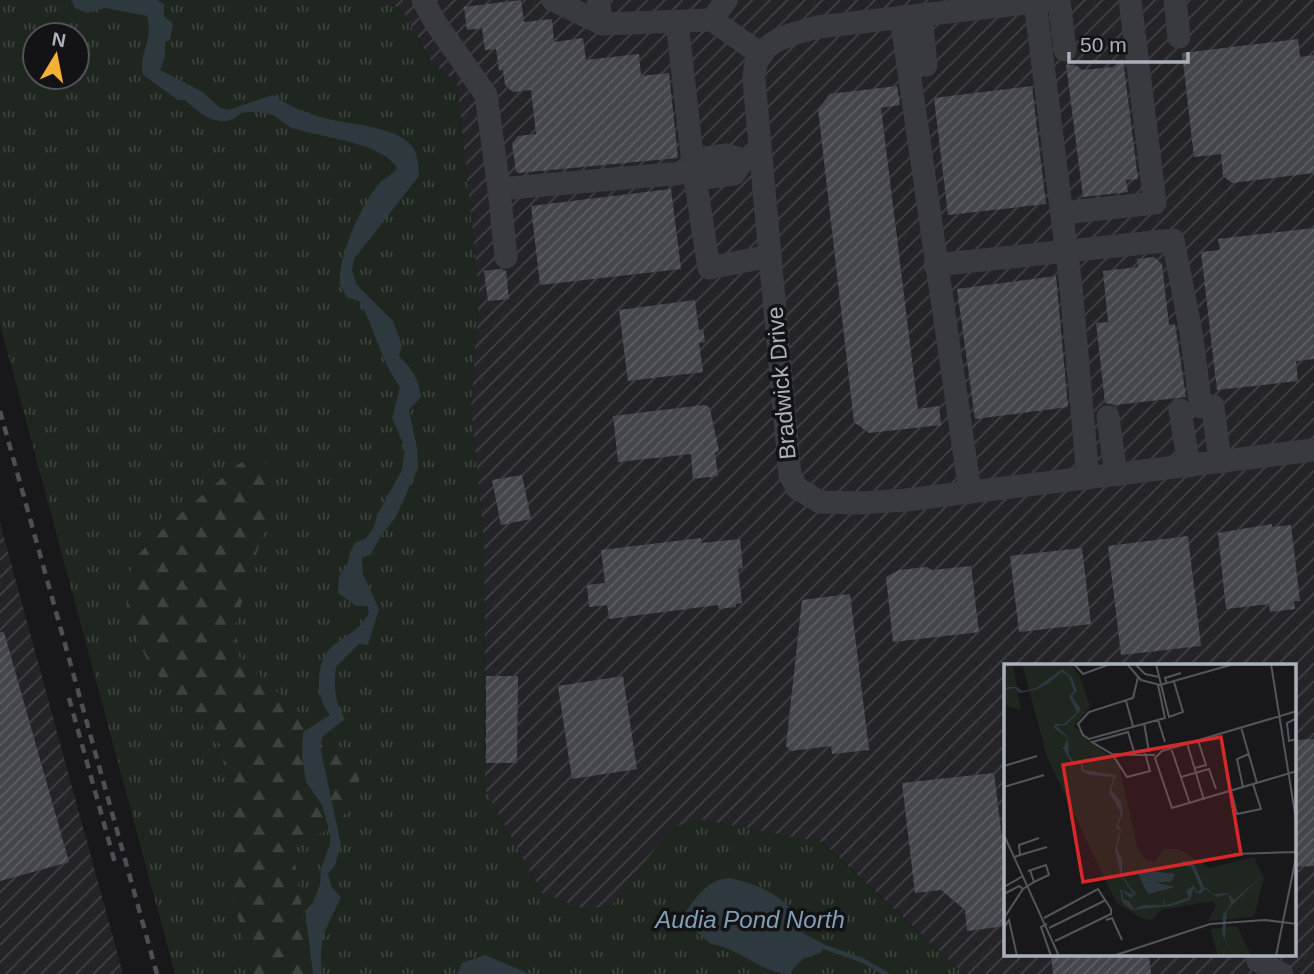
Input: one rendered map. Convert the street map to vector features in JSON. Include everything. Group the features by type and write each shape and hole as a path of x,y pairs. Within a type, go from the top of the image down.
{"street":[{"path":"424,0 435,22 486,95 506,257"},
{"path":"553,0 602,24 712,20 762,55 769,44 795,32 865,11 911,16 1043,1 1088,478"},
{"path":"598,0 602,24"},
{"path":"712,20 726,0"},
{"path":"1059,0 1065,50"},
{"path":"1062,213 1156,203 1130,0"},
{"path":"1175,0 1179,37"},
{"path":"911,16 926,65"},
{"path":"911,16 935,265 970,492"},
{"path":"677,22 694,170 709,268 770,256"},
{"name":"Bradwick Drive","path":"762,55 754,70 752,158 770,256 790,475 797,488 820,502 906,500 1314,450"},
{"path":"499,189 694,170 727,155 752,158"},
{"path":"935,265 1172,240 1191,331 1198,407 1189,466"},
{"path":"1198,407 1220,462"},
{"path":"1108,417 1116,475"},
{"path":"1258,961 1282,974"}],"shaded area":[{"path":"388,0 1314,0 1314,974 964,974 822,842 671,829 612,905 586,910 542,893 485,790 484,543 471,406 479,293 457,83 432,63 405,15"},
{"path":"0,523 123,974 0,974"}],"green space":[{"path":"0,0 388,0 405,15 432,63 457,83 479,293 471,406 484,543 485,790 542,893 586,910 612,905 671,828 699,819 821,842 964,974 175,974 0,324"},
{"path":"256,457 265,459 273,499 235,625 239,657 361,768 353,800 340,819 293,850 307,940 316,974 252,974 227,872 227,780 220,744 150,666 129,621 125,591 134,559 167,525 240,463"}],"water":[{"path":"71,0 157,0 164,4 164,16 173,24 170,40 165,42 165,57 160,70 203,92 219,107 228,110 273,95 313,115 395,134 411,145 417,156 419,176 354,259 352,271 357,285 393,321 402,345 399,356 419,385 421,397 409,410 418,468 396,517 371,554 362,558 363,574 379,609 368,645 359,644 336,667 336,694 345,719 323,736 320,746 341,845 335,865 328,874 332,888 341,897 322,942 322,974 313,974 305,911 313,902 320,884 330,834 322,805 306,782 302,757 303,732 330,715 322,701 319,684 324,658 333,646 360,626 369,613 367,606 356,606 338,593 339,576 347,565 355,543 366,538 374,527 377,515 402,470 405,448 392,418 400,387 387,365 359,301 348,298 342,289 340,274 351,233 364,205 379,184 397,168 378,152 350,142 292,128 269,114 245,112 227,121 207,117 185,100 178,100 143,75 142,61 149,33 147,16 105,8 87,13 75,8"},
{"name":"Audia Pond North","path":"729,878 753,884 785,903 799,921 803,933 824,944 821,953 804,958 788,974 768,969 731,950 711,944 691,928 682,917 707,886"},
{"path":"485,955 528,974 457,974 462,963"}],"building":[{"path":"521,0 524,22 552,19 554,42 583,38 586,60 639,54 641,76 669,73 678,158 518,173 516,171 512,144 518,136 536,134 531,90 513,92 505,85 503,70 499,71 496,49 485,50 482,28 467,30 464,7"},
{"path":"1298,39 1300,57 1314,55 1314,173 1232,183 1223,176 1221,154 1194,157 1182,53"},
{"path":"1123,59 1138,179 1126,180 1128,192 1083,197 1066,64 1082,70 1114,67"},
{"path":"897,86 900,105 881,108 918,409 939,406 941,425 869,433 854,422 818,109 830,94"},
{"path":"1032,86 1046,204 948,215 934,98"},
{"path":"671,189 681,269 540,285 531,206"},
{"path":"1314,228 1314,359 1296,361 1298,381 1217,390 1201,252 1220,250 1218,239"},
{"path":"1154,257 1162,264 1169,325 1175,324 1186,397 1115,405 1105,403 1096,323 1108,322 1103,271 1138,267 1137,259"},
{"path":"484,271 506,271 509,299 488,301"},
{"path":"1056,276 1068,407 975,419 957,289"},
{"path":"695,300 699,330 703,329 705,342 699,343 703,372 628,381 619,310"},
{"path":"704,405 710,409 719,451 715,453 718,476 693,479 691,454 618,462 613,416"},
{"path":"522,475 531,519 501,525 492,480"},
{"path":"1272,524 1272,527 1291,525 1300,601 1294,601 1295,609 1270,612 1269,604 1226,609 1218,533"},
{"path":"1188,536 1201,646 1121,655 1108,546"},
{"path":"701,538 701,543 740,539 743,568 738,569 742,603 736,604 736,607 719,609 718,605 609,619 607,605 589,607 587,585 605,583 601,550"},
{"path":"1082,548 1091,624 1019,632 1010,556"},
{"path":"971,566 979,632 893,642 886,577 899,570"},
{"path":"850,594 869,750 832,754 831,746 791,751 786,746 802,600"},
{"path":"0,632 4,632 69,862 0,881"},
{"path":"486,676 518,676 517,763 486,763"},
{"path":"623,676 637,769 572,779 558,686"},
{"path":"1314,739 1314,866 1296,867 1296,740"},
{"path":"994,773 1004,855 1004,926 967,931 965,910 941,890 915,893 902,783"},
{"path":"1051,956 1149,956 1151,974 1053,974"}],"waterway":[{"path":"824,947 862,960 886,974"}],"railway":[{"path":"0,411 157,974"},
{"path":"69,698 115,863"}]}
